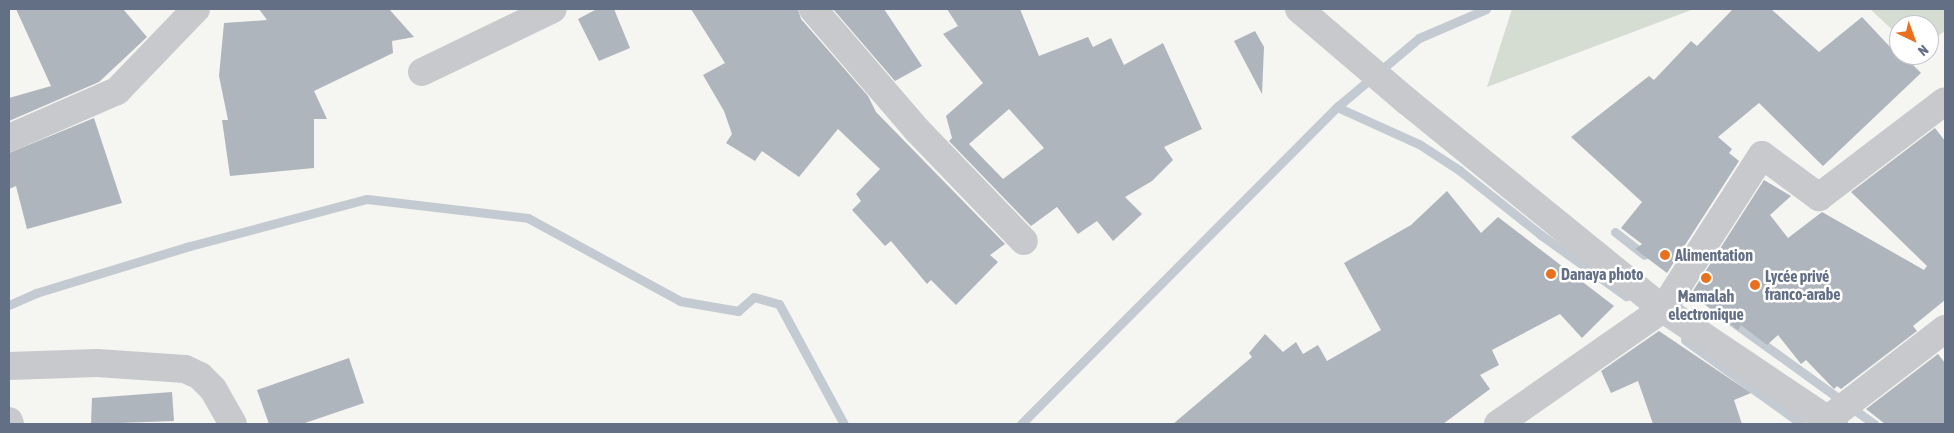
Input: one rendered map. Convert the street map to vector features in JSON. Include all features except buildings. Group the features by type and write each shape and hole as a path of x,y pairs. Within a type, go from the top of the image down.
{"street":[{"path":"9,138 117,91 196,9"},
{"path":"422,72 554,9"},
{"path":"813,9 917,130 1024,241"},
{"path":"1299,9 1408,102 1663,309 1819,420 1945,330"},
{"path":"1498,424 1663,309 1762,155 1819,196 1945,101"},
{"path":"9,366 97,363 185,369 200,376 213,388 232,424"}],"shaded area":[{"path":"1512,9 1694,9 1487,87"},
{"path":"1870,9 1945,9 1945,31 1939,35 1939,15 1889,15 1889,27"}],"waterway":[{"path":"1021,424 1337,107 1419,38 1486,9"},
{"path":"1337,107 1419,144 1459,170 1541,235 1626,296"},
{"path":"9,305 36,293 190,246 367,199 528,218 680,301 738,311 754,297 779,304 844,424"},
{"path":"1615,232 1644,255"},
{"path":"1730,320 1874,424"},
{"path":"1685,340 1802,424"}],"place":[{"name":"Alimentation","path":"1665,255"},
{"name":"Danaya photo","path":"1551,274"},
{"name":"Mamalah electronique","path":"1706,278"},
{"name":"Lycée privé franco-arabe","path":"1755,285"}]}
